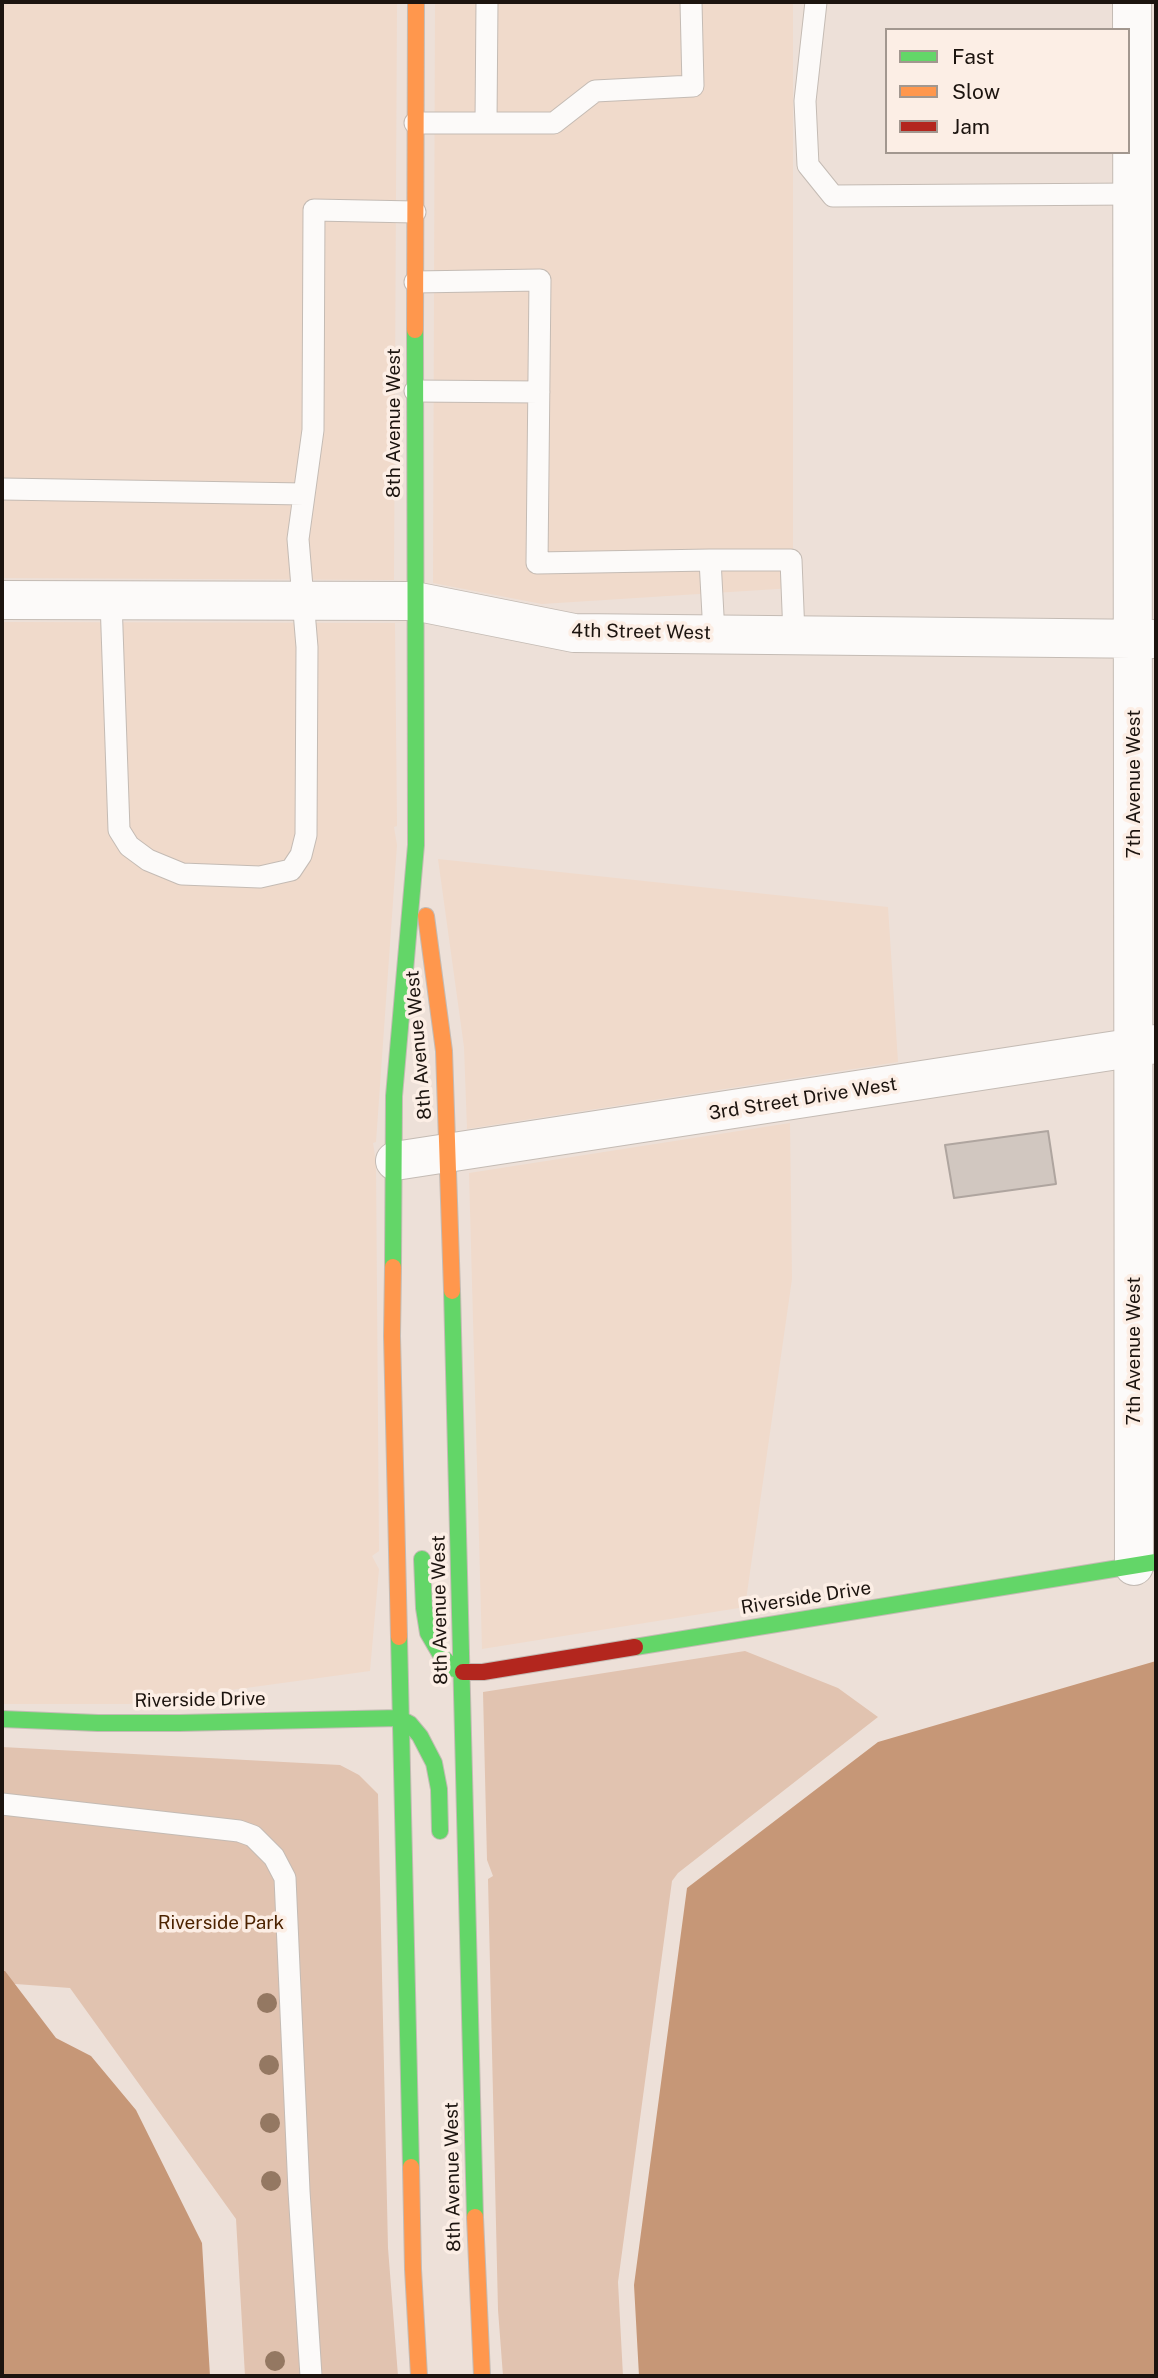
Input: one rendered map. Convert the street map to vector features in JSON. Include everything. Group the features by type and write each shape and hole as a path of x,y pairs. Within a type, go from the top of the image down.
{"main road":[{"name":"8th Avenue West","path":"416,2 416,845 394,1096 392,1336 413,2269 419,2376"},
{"name":"8th Avenue West","path":"416,845 444,1051 449,1154 474,2216 482,2376"},
{"path":"392,1336 410,1418"},
{"path":"422,1540 424,1608 428,1633 443,1657 455,1669 463,1672"},
{"name":"Riverside Drive","path":"463,1672 484,1672 1145,1564"},
{"name":"Riverside Drive","path":"2,1719 178,1723 399,1718"},
{"path":"399,1718 405,1720 420,1736 434,1763 439,1789 440,1843"},
{"path":"459,2236 479,2340"}],"street":[{"name":"7th Avenue West","path":"1132,2 1132,194 1145,639 1145,1564"},
{"name":"4th Street West","path":"2,600 414,601 574,633 1145,639"},
{"name":"3rd Street Drive West","path":"395,1161 1145,1046"}],"lane":[{"path":"486,2 486,122"},
{"path":"415,123 554,123 595,91 693,86 691,2"},
{"path":"816,2 806,101 808,165 832,196 1132,194"},
{"path":"111,600 119,830 129,846 148,860 182,874 260,877 291,870 301,855 306,835 307,647 298,539 313,430 314,210 415,212"},
{"path":"415,282 540,281 537,563 791,560 794,635"},
{"path":"415,391 539,391"},
{"path":"2,489 304,494"},
{"path":"710,560 714,634"},
{"path":"2,1804 239,1830 253,1836 274,1857 285,1878 298,2178 311,2376"}],"shaded area":[{"path":"2,2 397,2 394,580 2,578"},
{"path":"435,2 793,2 793,588 542,604 433,583"},
{"path":"2,622 395,623 397,826 394,827 397,845 376,1142 373,1143 376,1162 379,1551 372,1556 379,1569 370,1671 129,1704 2,1704"},
{"path":"438,859 888,907 898,1062 467,1129 464,1047"},
{"path":"790,1123 792,1279 745,1607 482,1649 469,1173"},
{"path":"1156,1661 1156,2376 639,2376 634,2285 687,1888 878,1742"},
{"path":"2,1971 5,1971 56,2038 91,2056 136,2110 202,2243 210,2376 2,2376"}],"green space":[{"path":"745,1651 838,1688 878,1717 678,1873 672,1881 618,2282 623,2376 503,2376 498,2310 488,1879 493,1876 487,1860 483,1692"},
{"name":"Riverside Park","path":"2,1747 340,1765 359,1775 378,1794 388,2248 398,2376 245,2376 236,2219 70,1988 2,1983"}],"building":[{"path":"1048,1131 1056,1184 954,1198 945,1145"}],"traffic: fast":[{"path":"393,1267 394,1096 416,845 415,330"},
{"path":"452,1291 475,2217"},
{"path":"422,1559 428,1633 442,1657 455,1669 463,1672"},
{"path":"635,1647 1156,1562"},
{"path":"399,1637 411,2167"},
{"path":"2,1719 179,1723 399,1718"},
{"path":"399,1718 410,1724 420,1736 434,1763 439,1789 440,1831"}],"traffic: slow":[{"path":"415,330 416,2"},
{"path":"426,916 444,1051 452,1291"},
{"path":"393,1267 392,1336 399,1637"},
{"path":"411,2167 419,2376"},
{"path":"475,2217 482,2376"}],"traffic: jam":[{"path":"463,1672 483,1672 635,1647"}]}
